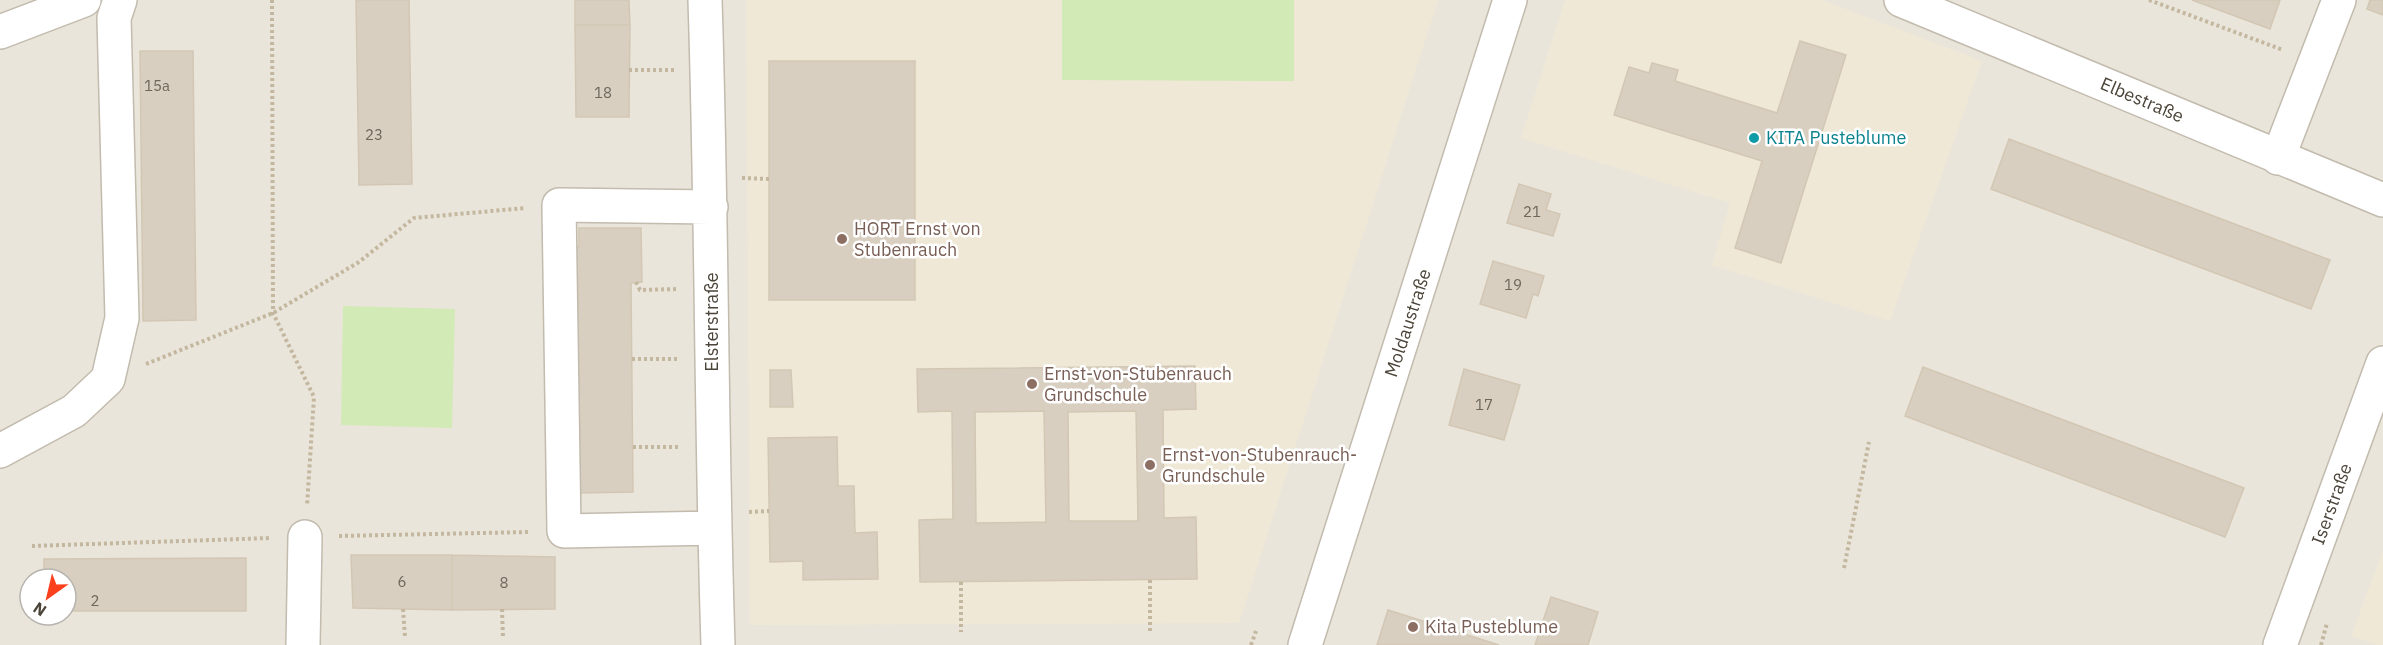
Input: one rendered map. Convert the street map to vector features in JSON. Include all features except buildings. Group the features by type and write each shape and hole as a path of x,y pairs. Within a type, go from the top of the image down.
{"street":[{"path":"0,32 84,0"},
{"path":"0,451 74,411 108,379 122,318 114,18 120,0"},
{"name":"Elsterstraße","path":"705,0 711,207 714,528 718,645"},
{"name":"Moldaustraße","path":"1305,645 1510,0"},
{"name":"Elbestraße","path":"1901,0 2383,200"},
{"path":"2278,158 2338,0"},
{"path":"711,207 559,205 564,531 714,528"},
{"name":"Iserstraße","path":"2280,645 2383,363"},
{"path":"303,645 305,537"}],"path":[{"path":"272,0 273,313 314,397 305,537"},
{"path":"2148,0 2315,62"},
{"path":"629,70 675,70"},
{"path":"739,178 769,178"},
{"path":"108,379 273,313 359,262 414,218 559,205"},
{"path":"636,282 640,290 688,289"},
{"path":"632,359 688,359"},
{"path":"1844,568 1869,442"},
{"path":"633,447 689,447"},
{"path":"745,512 769,511"},
{"path":"1150,580 1150,632"},
{"path":"961,582 961,632"},
{"path":"403,609 405,637"},
{"path":"502,609 503,638"},
{"path":"1251,645 1256,632"}],"shaded area":[{"path":"0,0 2383,0 2383,645 0,645"},
{"name":"Ernst-von-Stubenrauch Grundschule","path":"746,0 1438,0 1239,623 750,625"},
{"path":"1565,0 1822,0 1982,61 1890,321 1712,265 1730,203 1521,138"},
{"path":"2383,551 2383,645 2377,645 2351,636"}],"green space":[{"path":"1062,0 1294,0 1294,81 1062,80"},
{"path":"343,306 455,309 452,428 341,425"}],"place":[{"name":"KITA Pusteblume","path":"1754,138"},
{"name":"HORT Ernst von Stubenrauch","path":"842,239"},
{"name":"Ernst-von-Stubenrauch Grundschule","path":"1032,384"},
{"name":"Ernst-von-Stubenrauch- Grundschule","path":"1150,465"},
{"name":"Kita Pusteblume","path":"1413,627"}]}
